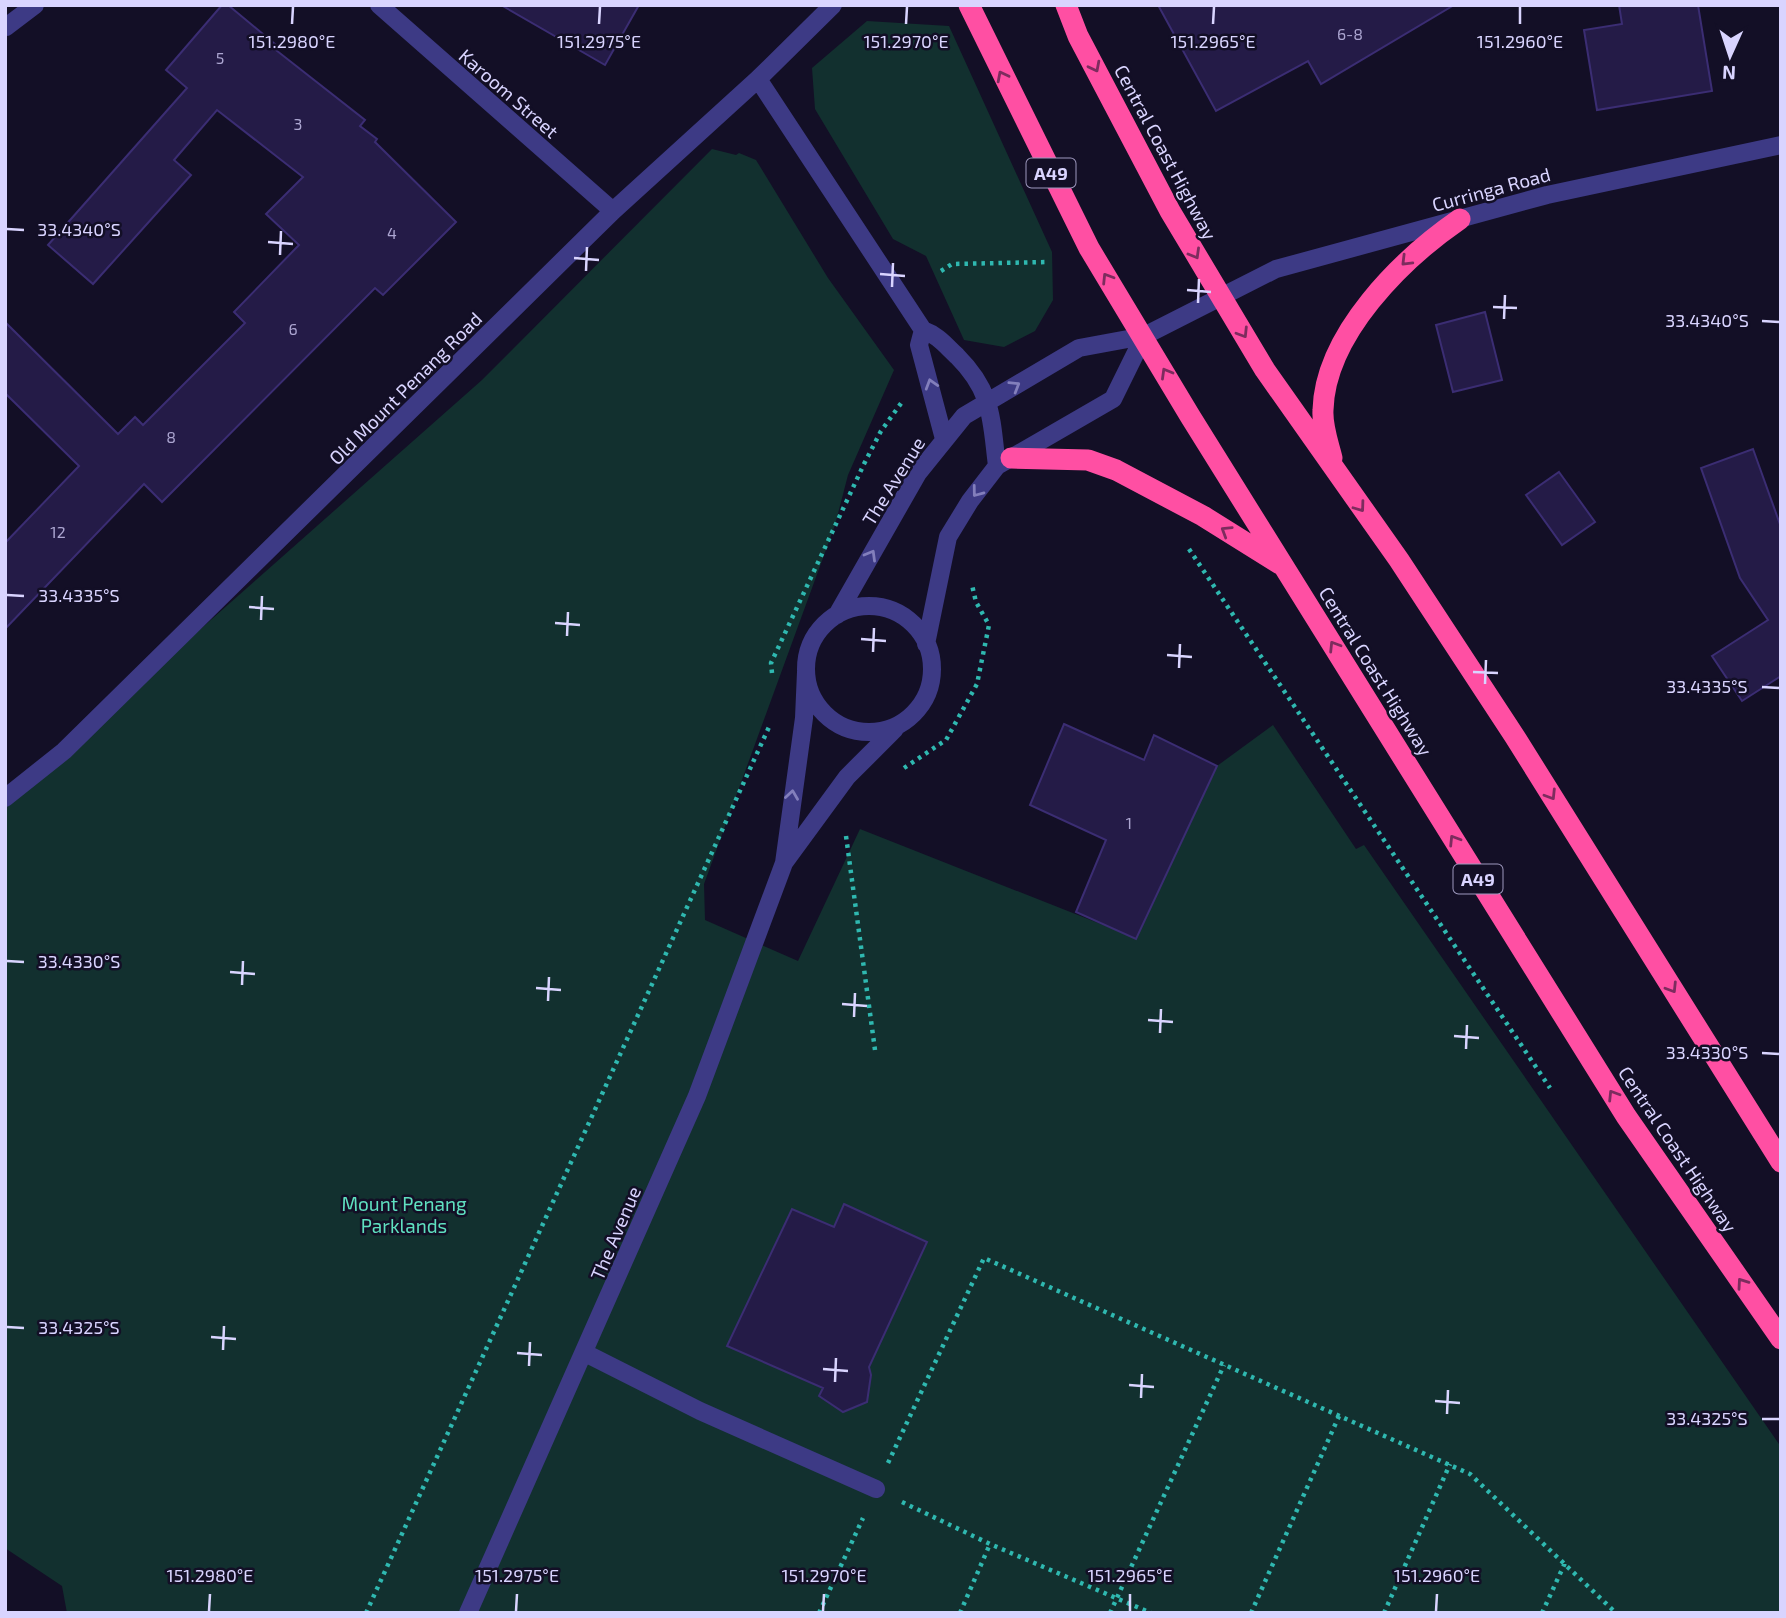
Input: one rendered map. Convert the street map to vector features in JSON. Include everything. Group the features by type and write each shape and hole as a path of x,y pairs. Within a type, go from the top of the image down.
{"highway":[{"name":"Central Coast Highway","path":"969,5 1089,248 1626,1116 1781,1339"},
{"name":"Central Coast Highway","path":"1066,5 1078,36 1153,180 1220,297 1508,726 1781,1163"},
{"path":"1337,475 1322,413 1324,394 1329,376 1354,323 1390,278 1422,245 1460,219"},
{"path":"1004,462 1088,460 1116,470 1203,516 1284,566"}],"street":[{"path":"6,27 35,5"},
{"name":"Karoom Street","path":"379,5 612,211"},
{"name":"Old Mount Penang Road","path":"5,797 64,751 172,648 612,211 758,79 833,5"},
{"path":"758,79 923,330 938,336 974,372 989,402 1004,462"},
{"name":"Curringa Road","path":"1079,348 1144,336 1276,269 1547,195 1781,145"},
{"path":"923,330 919,345 944,439"},
{"path":"926,644 948,537 1004,462 1113,399 1144,336"},
{"name":"The Avenue","path":"838,615 918,473 964,416 1079,348"},
{"path":"874,606 894,610 910,621 926,644 931,655 932,675 927,694 916,710 901,723 881,731 860,732 839,725 818,705 811,693 806,672 808,651 818,632 838,615 853,608 874,606"},
{"name":"The Avenue","path":"468,1613 697,1096 784,863 804,718 806,672"},
{"name":"The Avenue","path":"784,863 847,777 901,723"},
{"path":"585,1353 700,1411 876,1489"}],"path":[{"path":"941,271 952,264 1048,262"},
{"path":"772,677 771,663 881,431 905,399 930,380"},
{"path":"1183,545 1207,575 1550,1088"},
{"path":"896,774 946,740 977,684 989,625 976,601 971,579"},
{"path":"366,1613 773,717"},
{"path":"854,825 846,835 875,1050"},
{"path":"806,836 846,835"},
{"path":"819,1613 984,1258 1470,1474 1616,1613"},
{"path":"1110,1613 1224,1365"},
{"path":"1251,1613 1339,1415"},
{"path":"1384,1613 1450,1464"},
{"path":"876,1489 990,1544 1151,1613"},
{"path":"960,1613 990,1544"},
{"path":"1542,1613 1565,1563"}],"green space":[{"path":"867,21 949,26 1052,252 1053,300 1035,331 1004,347 964,340 926,256 893,239 815,109 812,68"},
{"name":"Mount Penang Parklands","path":"712,149 736,155 739,153 756,160 828,278 894,370 848,475 835,525 704,884 705,920 798,961 860,829 1136,938 1217,766 1273,725 1356,849 1364,845 1781,1447 1781,1613 67,1613 62,1586 5,1548 5,802 482,380"}],"building":[{"path":"222,5 228,5 275,44 272,47 365,120 360,126 377,139 375,142 456,222 383,295 375,288 162,502 144,484 5,629 5,543 79,466 5,393 5,322 118,434 135,417 143,425 245,323 234,312 299,245 266,214 303,177 217,110 174,160 191,175 93,284 48,245 187,88 166,70"},
{"path":"501,5 639,5 605,65"},
{"path":"1158,5 1454,5 1321,84 1308,61 1216,111"},
{"path":"1619,5 1698,5 1712,91 1597,110 1584,30 1622,24"},
{"path":"1485,312 1502,380 1453,392 1436,325"},
{"path":"1753,449 1781,527 1781,676 1742,701 1712,656 1768,620 1740,578 1701,468"},
{"path":"1559,472 1595,522 1562,545 1526,495"},
{"path":"1064,724 1144,760 1154,735 1217,766 1136,939 1076,912 1106,840 1030,805"},
{"path":"844,1204 927,1242 869,1367 871,1375 867,1402 843,1412 819,1396 823,1388 727,1346 792,1209 834,1227"}]}
